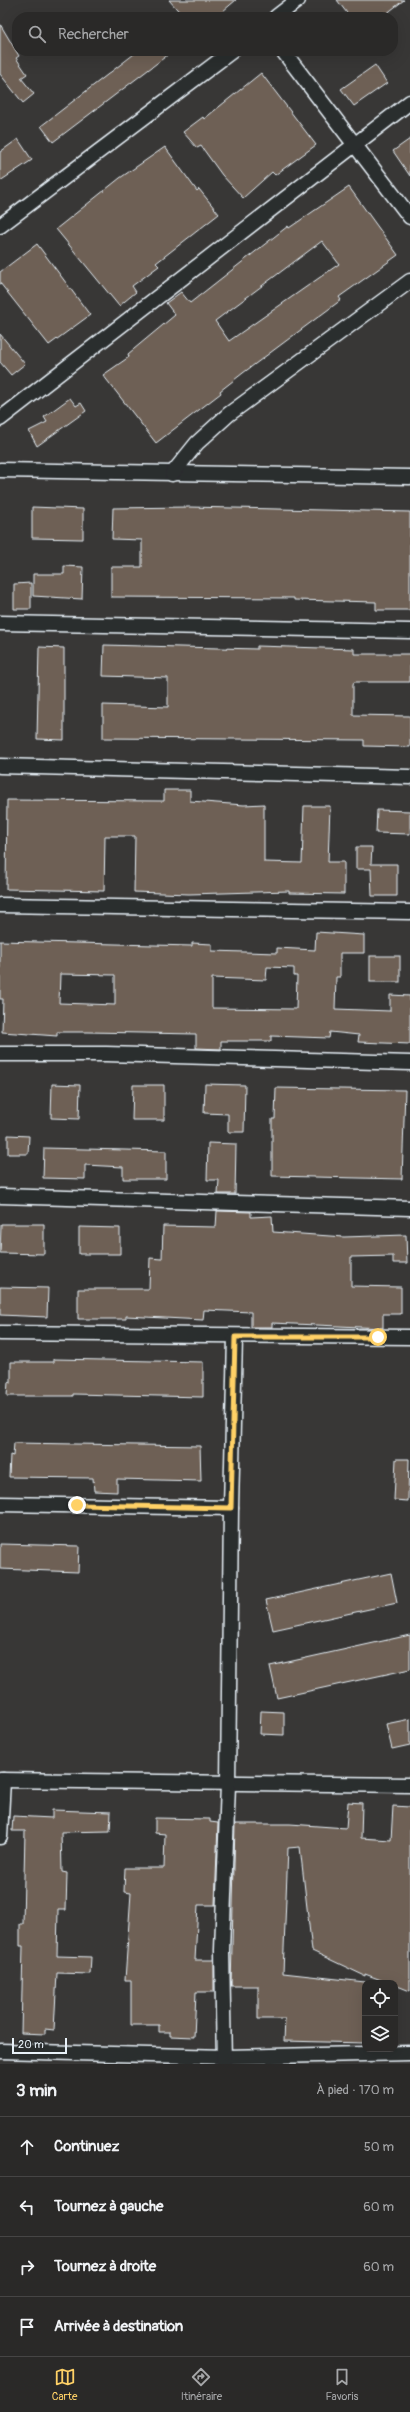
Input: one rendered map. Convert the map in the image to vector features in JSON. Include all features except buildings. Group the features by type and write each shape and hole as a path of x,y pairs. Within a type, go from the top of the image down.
{"street":[{"path":"282,12 298,0"},
{"path":"0,226 225,56"},
{"path":"287,56 410,217"},
{"path":"0,419 410,102"},
{"path":"172,474 197,443 229,414 410,281"},
{"path":"0,470 410,477"},
{"path":"0,624 410,631"},
{"path":"0,766 410,777"},
{"path":"0,906 410,912"},
{"path":"0,1054 106,1054 410,1063"},
{"path":"0,1196 410,1208"},
{"path":"0,1333 235,1337 410,1337"},
{"path":"224,2060 222,1950 228,1784 231,1508 235,1337"},
{"path":"0,1504 231,1508"},
{"path":"0,1838 1,1780 228,1784 410,1785"},
{"path":"0,2051 224,2060 410,2053"}],"route":[{"path":"77,1505 231,1508 235,1337 378,1337"}]}
